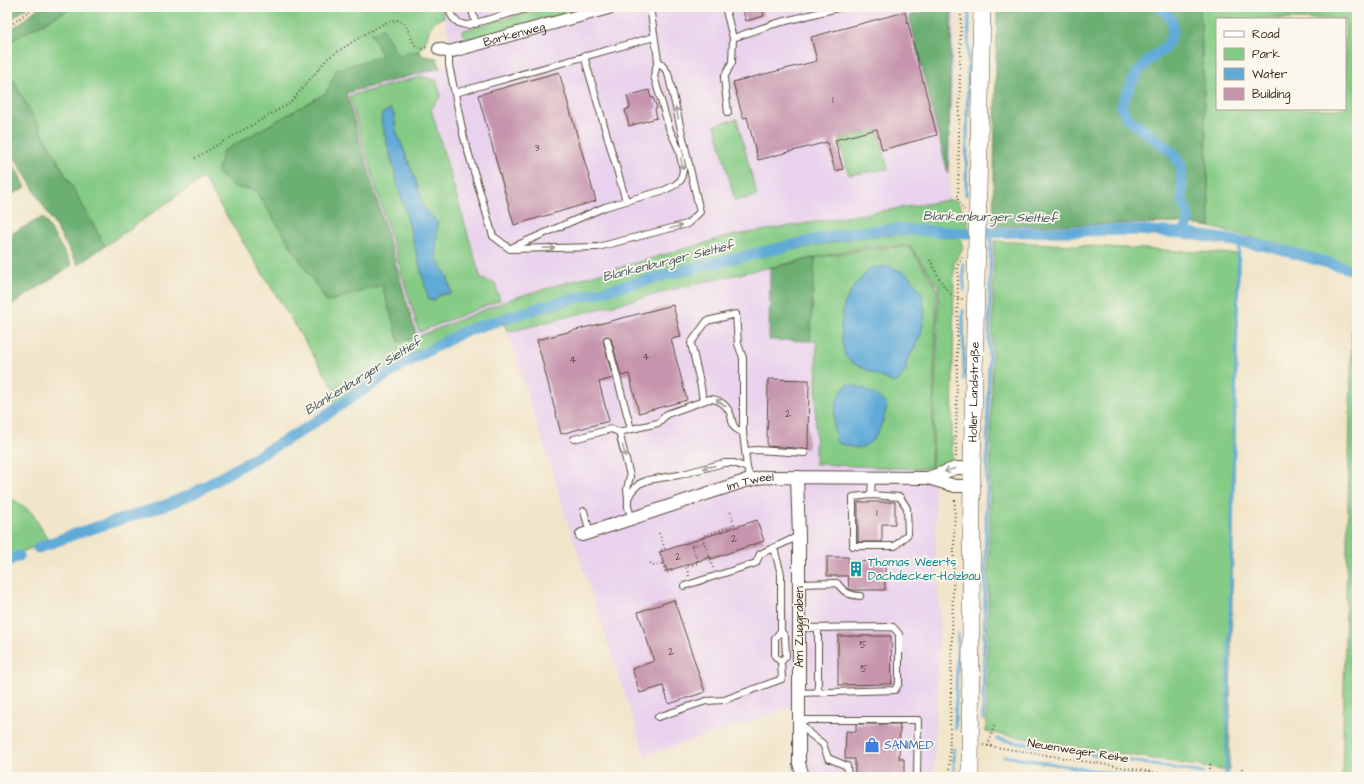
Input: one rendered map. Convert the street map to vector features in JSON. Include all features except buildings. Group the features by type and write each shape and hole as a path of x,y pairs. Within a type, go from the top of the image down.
{"main road":[{"name":"Holler Landstraße","path":"970,777 972,486 964,468 972,215 982,7"}],"street":[{"name":"Barkenweg","path":"444,51 612,7"},
{"name":"Im Tweel","path":"928,478 964,468"},
{"name":"Im Tweel","path":"586,534 764,477 928,478 955,486 972,486"},
{"name":"Am Zuggraben","path":"797,477 799,536 798,720 799,763 802,777"}],"lane":[{"path":"448,7 458,24 468,25 530,8"},
{"path":"471,7 476,24"},
{"path":"510,249 606,207 665,190 681,180 683,170 679,150 669,128 654,76 658,60 650,7"},
{"path":"725,7 732,38 732,62 724,78 728,113"},
{"path":"732,38 774,24 841,7"},
{"path":"506,8 511,13"},
{"path":"455,93 654,37"},
{"path":"444,51 449,66 464,138 494,236 510,249 598,247 687,224 700,212 668,73 658,60"},
{"path":"584,56 626,201"},
{"path":"702,401 701,387 691,343 707,321 736,314 738,344 743,358 743,433 747,468 751,480"},
{"path":"607,340 631,429"},
{"path":"574,439 611,429 619,432 658,423 667,414 710,399 714,399 725,405 736,428 743,433"},
{"path":"619,432 630,476 627,489 628,507 632,519"},
{"path":"745,451 756,450 805,453"},
{"path":"628,498 639,484 648,480 679,475 724,463 734,463 747,468"},
{"path":"871,495 872,477"},
{"path":"871,495 900,497 906,508 908,534 895,546 853,546 853,497 871,495"},
{"path":"584,511 586,534"},
{"path":"684,586 756,563 760,554 799,536"},
{"path":"774,548 781,574 781,631 785,637 786,656 781,662"},
{"path":"799,584 837,583 844,592 851,595 860,596"},
{"path":"799,628 893,627 899,634 900,683 895,690 799,694"},
{"path":"818,628 818,693"},
{"path":"658,717 706,701 724,700 782,679 781,662 775,656 775,638 781,631"},
{"path":"798,720 810,734 823,744 828,758 847,766 848,777"},
{"path":"798,720 918,720 917,777"}],"path":[{"path":"7,28 34,7"},
{"path":"962,7 958,200 972,215"},
{"path":"195,158 290,103 328,58 365,34 389,21 398,20 406,26 414,44 420,49 428,47 444,51"},
{"path":"964,468 957,299 958,265 971,249"},
{"path":"930,260 946,290 957,299"},
{"path":"949,777 955,486"},
{"path":"715,576 702,536 734,525 730,510"},
{"path":"660,533 665,549 659,551 666,574 673,571 672,570"},
{"path":"692,584 686,567 698,563 692,546 704,542"},
{"path":"650,563 654,566 663,563"},
{"path":"988,746 994,726"},
{"name":"Neuenweger Reihe","path":"970,744 1183,777"},
{"path":"1210,763 1210,777"},
{"path":"1240,777 1242,768"},
{"path":"1149,771 1150,777"}],"shaded area":[{"path":"441,7 548,7 463,30 591,7 769,7 771,10 783,7 795,7 797,12 809,7 944,7 910,16 948,172 952,7 955,7 949,200 729,236 513,298 417,337 346,93 449,65 449,36","holes":["349,96 441,96 430,108 481,279"]},
{"path":"873,246 910,246 939,287 932,468 936,513 936,559 940,614 934,777 793,777 794,707 646,755 652,777 571,532 507,330 518,330 703,282","holes":["873,248 815,464 817,340 769,340 770,268"]}],"green space":[{"path":"7,7 27,7 7,23"},
{"path":"39,7 73,7 7,43 7,31 19,24"},
{"path":"73,7 441,7 444,17 435,21 430,28 426,41 419,51 408,52 398,56 383,28 372,33 382,56 337,69 326,93 223,151 234,187 255,190 327,302 382,285 399,342 417,337 513,298 729,236 949,200 957,201 968,219 968,231 895,226 836,234 714,260 603,288 466,327 401,361 336,404 329,393 335,390 203,178 105,246 7,69 7,43"},
{"path":"548,7 591,7 471,40 462,33 464,30"},
{"path":"944,7 952,7 948,174 909,16"},
{"path":"997,7 1200,7 1210,227 1182,223 993,226"},
{"path":"1200,7 1357,7 1357,267 1275,243 1210,227"},
{"path":"383,28 398,56 408,52 419,51 424,56 437,58 440,68 346,93 417,337 399,342 382,285 327,302 255,190 234,187 217,173 223,151 326,93 337,69 382,56 371,33"},
{"path":"7,69 105,246 78,265 7,144"},
{"path":"423,76 437,81 441,96 431,109 481,279 495,283 500,300 419,332 349,96","holes":["391,109 394,114 396,131 417,184 423,207 437,222 436,258 448,278 450,293 439,295 435,300 429,299 381,121 383,113"]},
{"path":"737,119 757,196 735,201 715,125"},
{"path":"877,129 888,169 849,175 839,139"},
{"path":"7,153 26,187 7,197"},
{"path":"43,217 72,265 7,308 7,236"},
{"path":"917,234 960,238 963,248 954,263 952,458 945,464 932,468 939,287 910,246 873,246 821,256 703,282 517,330 507,330 503,323 691,272 761,256 863,237"},
{"path":"994,241 1238,254 1229,771 986,732"},
{"path":"910,247 937,288 931,468 917,469 815,464 817,341 810,341 815,258 873,248","holes":["921,335 906,363 866,368 851,362","843,388 884,419 873,439 833,425 836,406"]},
{"path":"815,258 810,341 769,340 770,268"},
{"path":"1353,281 1357,281 1357,777 1342,777"},
{"path":"7,496 21,504 32,513 49,541 7,558"}],"water":[{"path":"391,109 394,114 396,131 417,184 423,207 437,222 436,258 448,278 451,293 439,295 435,300 429,300 381,121 383,113"},
{"path":"890,266 907,274 922,293 925,313 921,335 906,363 907,368 898,381 893,383 851,362 845,356 841,326 844,304 855,285 871,268"},
{"path":"848,384 870,392 887,406 881,426 874,438 865,446 858,448 837,443 835,436 834,420 836,403 843,389"}],"waterway":[{"path":"1159,7 1165,12 1172,22 1173,27 1170,39 1162,50 1147,62 1137,74 1121,107 1128,119 1172,152 1181,165 1182,198 1189,220 1184,233"},
{"path":"966,195 969,11"},
{"name":"Blankenburger Sieltief","path":"38,548 75,534 163,506 194,493 303,430 400,366 465,331 545,306 706,265 814,240 859,232 896,229 966,233 1134,230 1184,233 1267,246 1357,271"},
{"path":"983,719 991,233"},
{"path":"1221,776 1226,777 1239,241"},
{"path":"963,264 964,290"},
{"path":"963,311 964,379"},
{"name":"Blankenburger Sieltief","path":"7,561 19,556"},
{"path":"955,729 958,634"},
{"path":"997,739 1203,773"},
{"path":"954,749 954,777"},
{"path":"1004,756 1136,777"}],"place":[{"name":"Thomas Weerts Dachdecker-Holzbau","path":"856,569"},
{"name":"SANIMED","path":"872,745"}]}
